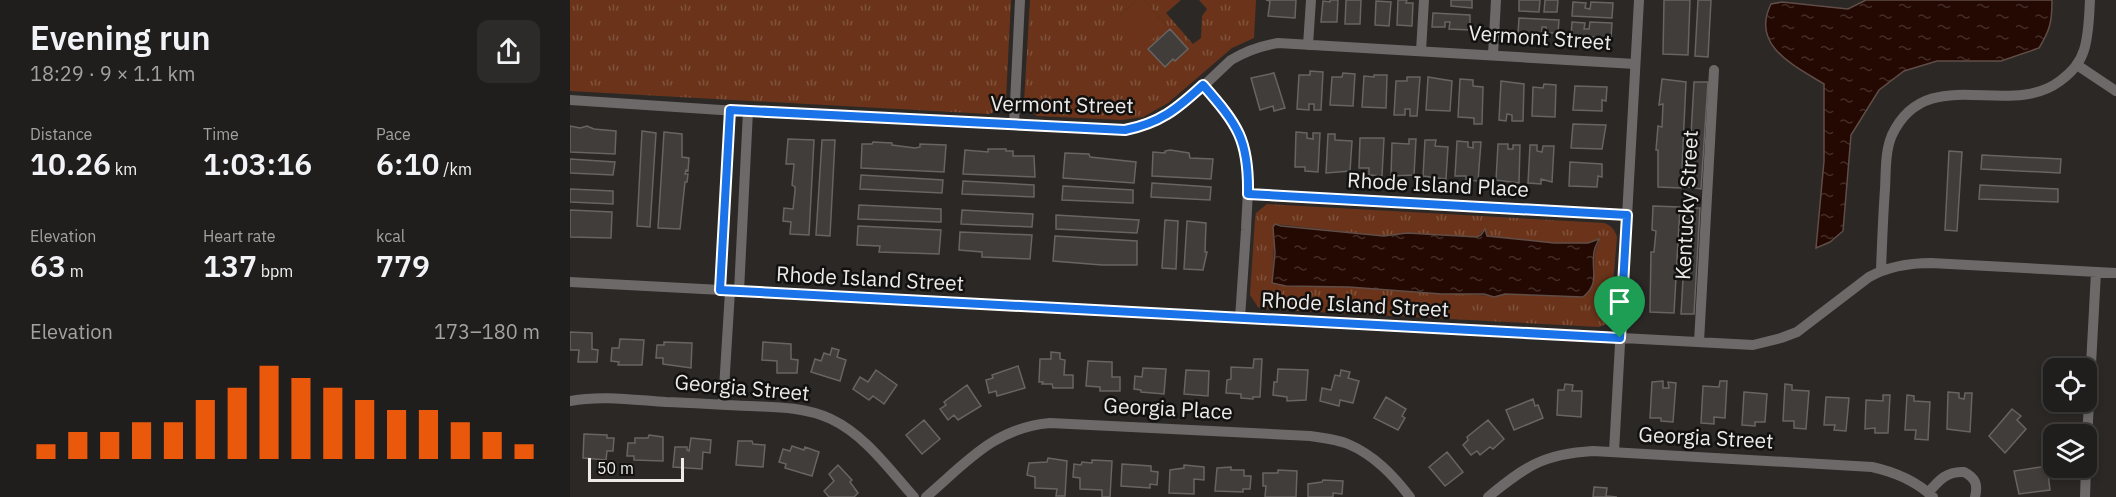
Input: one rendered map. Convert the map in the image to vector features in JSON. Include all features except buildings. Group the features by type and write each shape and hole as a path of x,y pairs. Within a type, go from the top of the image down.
{"street":[{"path":"1014,124 1020,0"},
{"path":"1308,45 1311,0"},
{"path":"1421,51 1424,0"},
{"path":"1493,55 1496,0"},
{"path":"1614,452 1639,0"},
{"path":"1881,270 1886,162 1892,135 1901,120 1924,102 1950,94 2024,96 2053,87 2077,65 2084,51 2088,36 2090,0"},
{"name":"Vermont Street","path":"570,100 1125,130 1148,125 1170,114 1231,60 1253,49 1278,44 1635,64"},
{"path":"2077,65 2116,91"},
{"name":"Kentucky Street","path":"1699,342 1714,70"},
{"path":"1203,85 1231,117 1246,151 1248,194 1240,318"},
{"path":"730,110 730,290"},
{"path":"723,405 730,290 748,111"},
{"name":"Rhode Island Place","path":"1248,194 1627,215"},
{"name":"Rhode Island Street","path":"570,282 1752,345 1781,338 1809,323 1854,287 1881,270 1915,263 2116,273"},
{"path":"2088,424 2096,272"},
{"name":"Georgia Street","path":"570,401 592,398 798,409 830,418 850,430 914,497"},
{"name":"Georgia Place","path":"926,497 985,446 1005,434 1019,428 1050,423 1310,436 1346,443 1387,470 1410,497"},
{"name":"Georgia Street","path":"1488,497 1531,466 1558,454 1593,451 1872,467 1897,474 1931,495 1943,477 1950,472 1965,472 1975,480 1977,486 1975,497"},
{"path":"2085,497 2086,478"}],"green space":[{"path":"570,0 1011,0 1006,100 999,109 989,114 570,91"},
{"path":"1030,0 1137,0 1120,15 1167,26 1144,0 1181,0 1166,13 1193,44 1201,38 1202,16 1207,9 1199,0 1256,0 1254,38 1232,48 1168,103 1143,117 1122,120 1037,116 1026,107 1024,102"},
{"path":"1137,0 1144,0 1167,26 1145,45 1120,15"},
{"path":"1267,204 1604,223 1612,228 1617,237 1610,319 1607,324 1599,327 1263,309 1258,307 1250,295 1256,213","holes":["1275,224 1384,236 1407,233 1477,237 1485,229 1487,236 1554,243 1588,243 1598,239 1599,242 1595,256 1594,278 1589,291 1583,297 1505,294 1491,296 1364,288 1301,287 1272,283"]}],"water":[{"path":"1866,0 2052,0 2052,14 2050,26 2039,48 2001,61 1937,61 1904,71 1879,90 1851,135 1843,231 1830,242 1816,248 1824,161 1824,84 1779,53 1766,32 1766,19 1771,4 1782,2 1848,9"},
{"path":"1275,224 1384,236 1407,233 1477,237 1485,229 1487,236 1554,243 1588,243 1599,239 1594,255 1594,280 1583,297 1505,294 1494,297 1484,294 1286,286 1272,283 1275,253 1273,227"}],"route":[{"path":"1203,85 1231,117 1240,135 1246,151 1248,194 1627,215 1620,338 720,290 730,110 845,114 1125,130 1148,125 1170,114 1203,85"}]}
